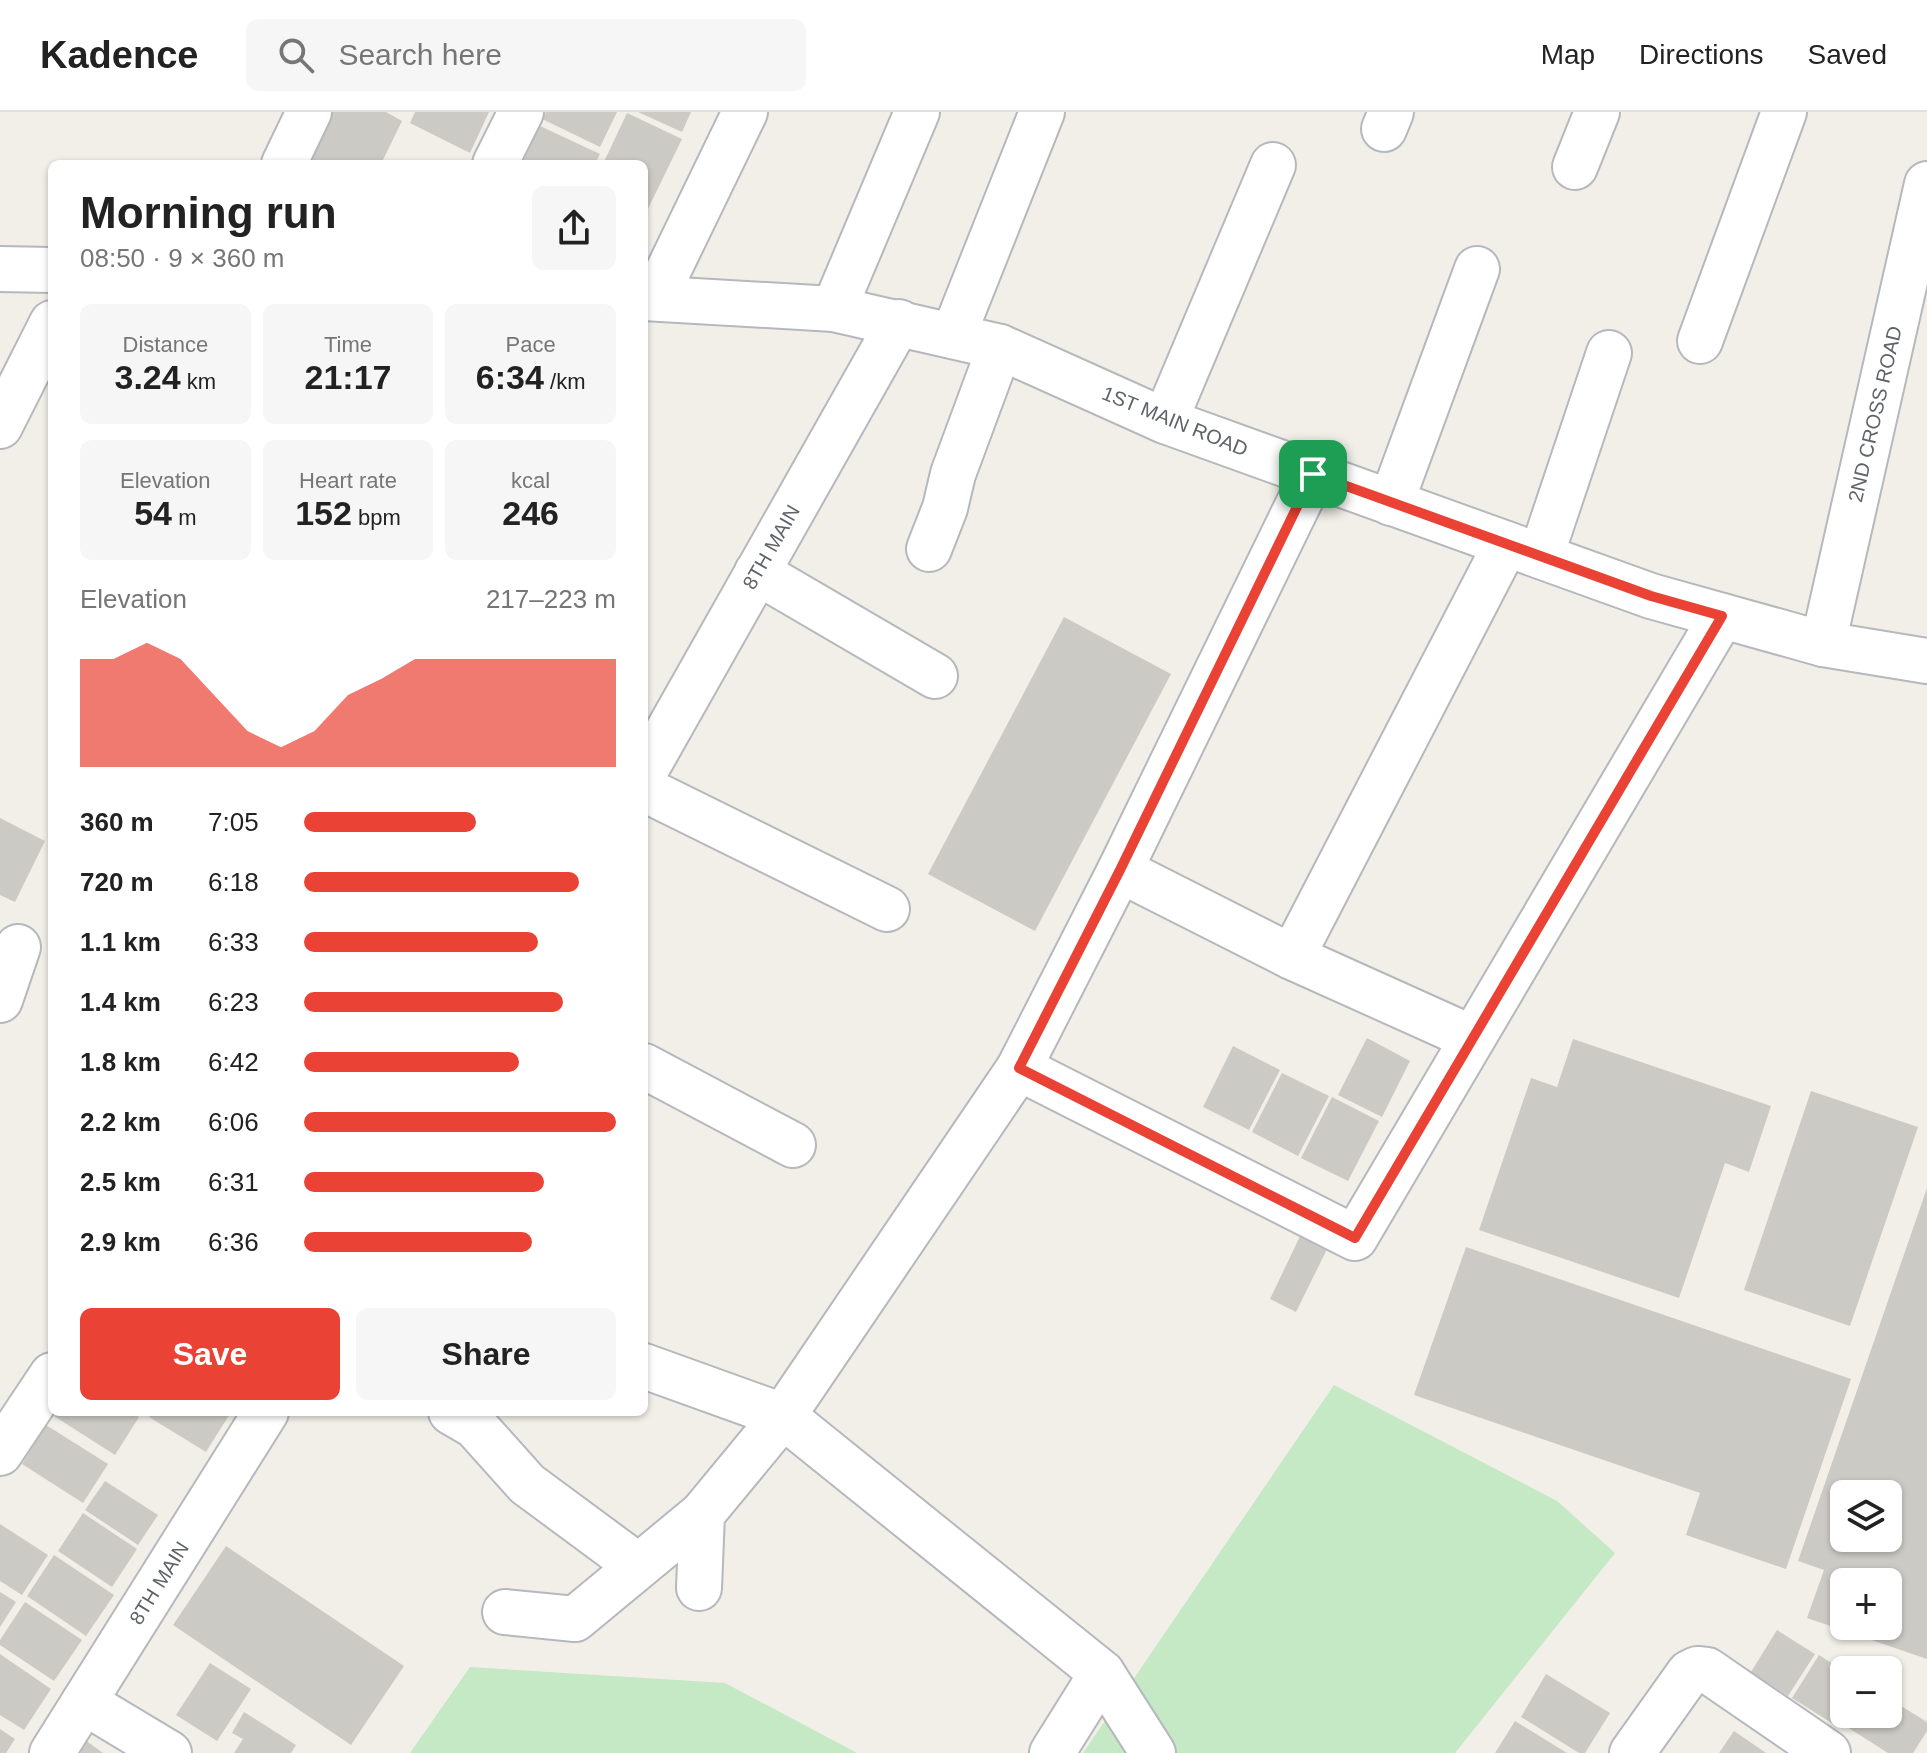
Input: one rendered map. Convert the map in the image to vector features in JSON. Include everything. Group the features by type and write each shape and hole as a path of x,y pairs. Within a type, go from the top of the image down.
{"street":[{"path":"286,160 309,112"},
{"path":"497,160 521,112"},
{"path":"650,298 745,112"},
{"path":"834,309 917,112"},
{"path":"953,336 1042,112"},
{"path":"1575,167 1597,112"},
{"path":"1700,341 1784,112"},
{"path":"1165,421 1273,165"},
{"name":"2ND CROSS ROAD","path":"1823,644 1927,184"},
{"path":"0,269 48,270"},
{"path":"1391,503 1477,269"},
{"name":"1ST MAIN ROAD","path":"650,298 834,309 1000,347 1165,421 1651,596 1823,644 1927,661"},
{"name":"8TH MAIN","path":"648,766 899,322"},
{"path":"0,426 48,331"},
{"path":"929,549 1000,347"},
{"path":"1292,957 1524,550 1609,353"},
{"path":"505,1612 575,1619 702,1514 783,1416 1019,1068 1120,870 1313,474"},
{"path":"757,572 935,676"},
{"path":"1019,1068 1355,1238 1722,616"},
{"path":"648,791 887,909"},
{"path":"1120,870 1292,957 1472,1038"},
{"path":"0,1000 18,947"},
{"path":"648,1068 793,1145"},
{"path":"648,1367 783,1416 1102,1673 1153,1753"},
{"path":"0,1453 48,1381"},
{"name":"8TH MAIN","path":"52,1753 263,1416"},
{"path":"458,1416 475,1426 527,1484 638,1566"},
{"path":"699,1588 702,1514"},
{"path":"1632,1753 1689,1673 1697,1669 1707,1670 1828,1753"},
{"path":"1052,1753 1102,1673"},
{"path":"84,1702 169,1753"}],"green space":[{"path":"1334,1385 1557,1501 1615,1553 1455,1753 1083,1753"},
{"path":"470,1667 725,1683 857,1753 410,1753"}],"building":[{"path":"332,112 386,112 402,121 383,160 308,160"},
{"path":"415,112 489,112 470,153 410,123"},
{"path":"546,112 617,112 600,147 542,119"},
{"path":"638,112 691,112 682,132"},
{"path":"627,113 682,139 648,209 648,160 605,160"},
{"path":"540,126 600,154 597,160 524,160"},
{"path":"1064,617 1171,674 1035,931 928,874"},
{"path":"0,818 45,841 15,902 0,895"},
{"path":"1367,1038 1410,1061 1382,1117 1338,1095"},
{"path":"1573,1039 1771,1106 1749,1172 1725,1163 1679,1298 1479,1230 1531,1078 1557,1087"},
{"path":"1233,1046 1280,1070 1249,1130 1203,1107"},
{"path":"1282,1073 1329,1096 1298,1156 1252,1132"},
{"path":"1811,1091 1918,1127 1850,1326 1744,1290"},
{"path":"1332,1097 1379,1121 1348,1181 1301,1158"},
{"path":"1927,1188 1927,1659 1871,1640 1902,1640 1902,1568 1830,1568 1830,1626 1807,1618 1824,1570 1798,1561"},
{"path":"1304,1228 1331,1241 1296,1312 1270,1299"},
{"path":"1466,1247 1851,1379 1786,1569 1686,1535 1700,1493 1414,1395"},
{"path":"54,1416 139,1417 115,1455"},
{"path":"150,1416 228,1416 206,1452"},
{"path":"46,1425 108,1464 83,1503 22,1464"},
{"path":"105,1481 158,1515 138,1545 85,1510"},
{"path":"83,1513 137,1549 112,1587 58,1551"},
{"path":"0,1524 48,1555 22,1595 0,1581"},
{"path":"226,1546 404,1666 351,1745 173,1625"},
{"path":"54,1555 114,1595 86,1636 27,1596"},
{"path":"0,1592 16,1602 0,1627"},
{"path":"25,1602 82,1640 54,1681 0,1645 0,1640"},
{"path":"1777,1630 1815,1654 1788,1696 1751,1672"},
{"path":"0,1654 51,1689 24,1730 0,1715"},
{"path":"1819,1655 1830,1662 1830,1722 1792,1698"},
{"path":"210,1663 251,1689 217,1741 176,1715"},
{"path":"1546,1674 1610,1713 1585,1753 1579,1753 1521,1717"},
{"path":"1902,1707 1927,1722 1927,1731 1913,1753 1888,1753 1849,1728 1902,1728"},
{"path":"244,1712 296,1745 291,1753 234,1753 243,1739 232,1733"},
{"path":"1515,1721 1567,1753 1495,1753"},
{"path":"0,1729 15,1739 6,1753 0,1753"},
{"path":"1734,1731 1766,1753 1719,1753"},
{"path":"85,1740 103,1753 76,1753"}],"route":[{"path":"1313,474 1651,596 1722,616 1355,1238 1019,1068 1120,870 1313,474"}]}
